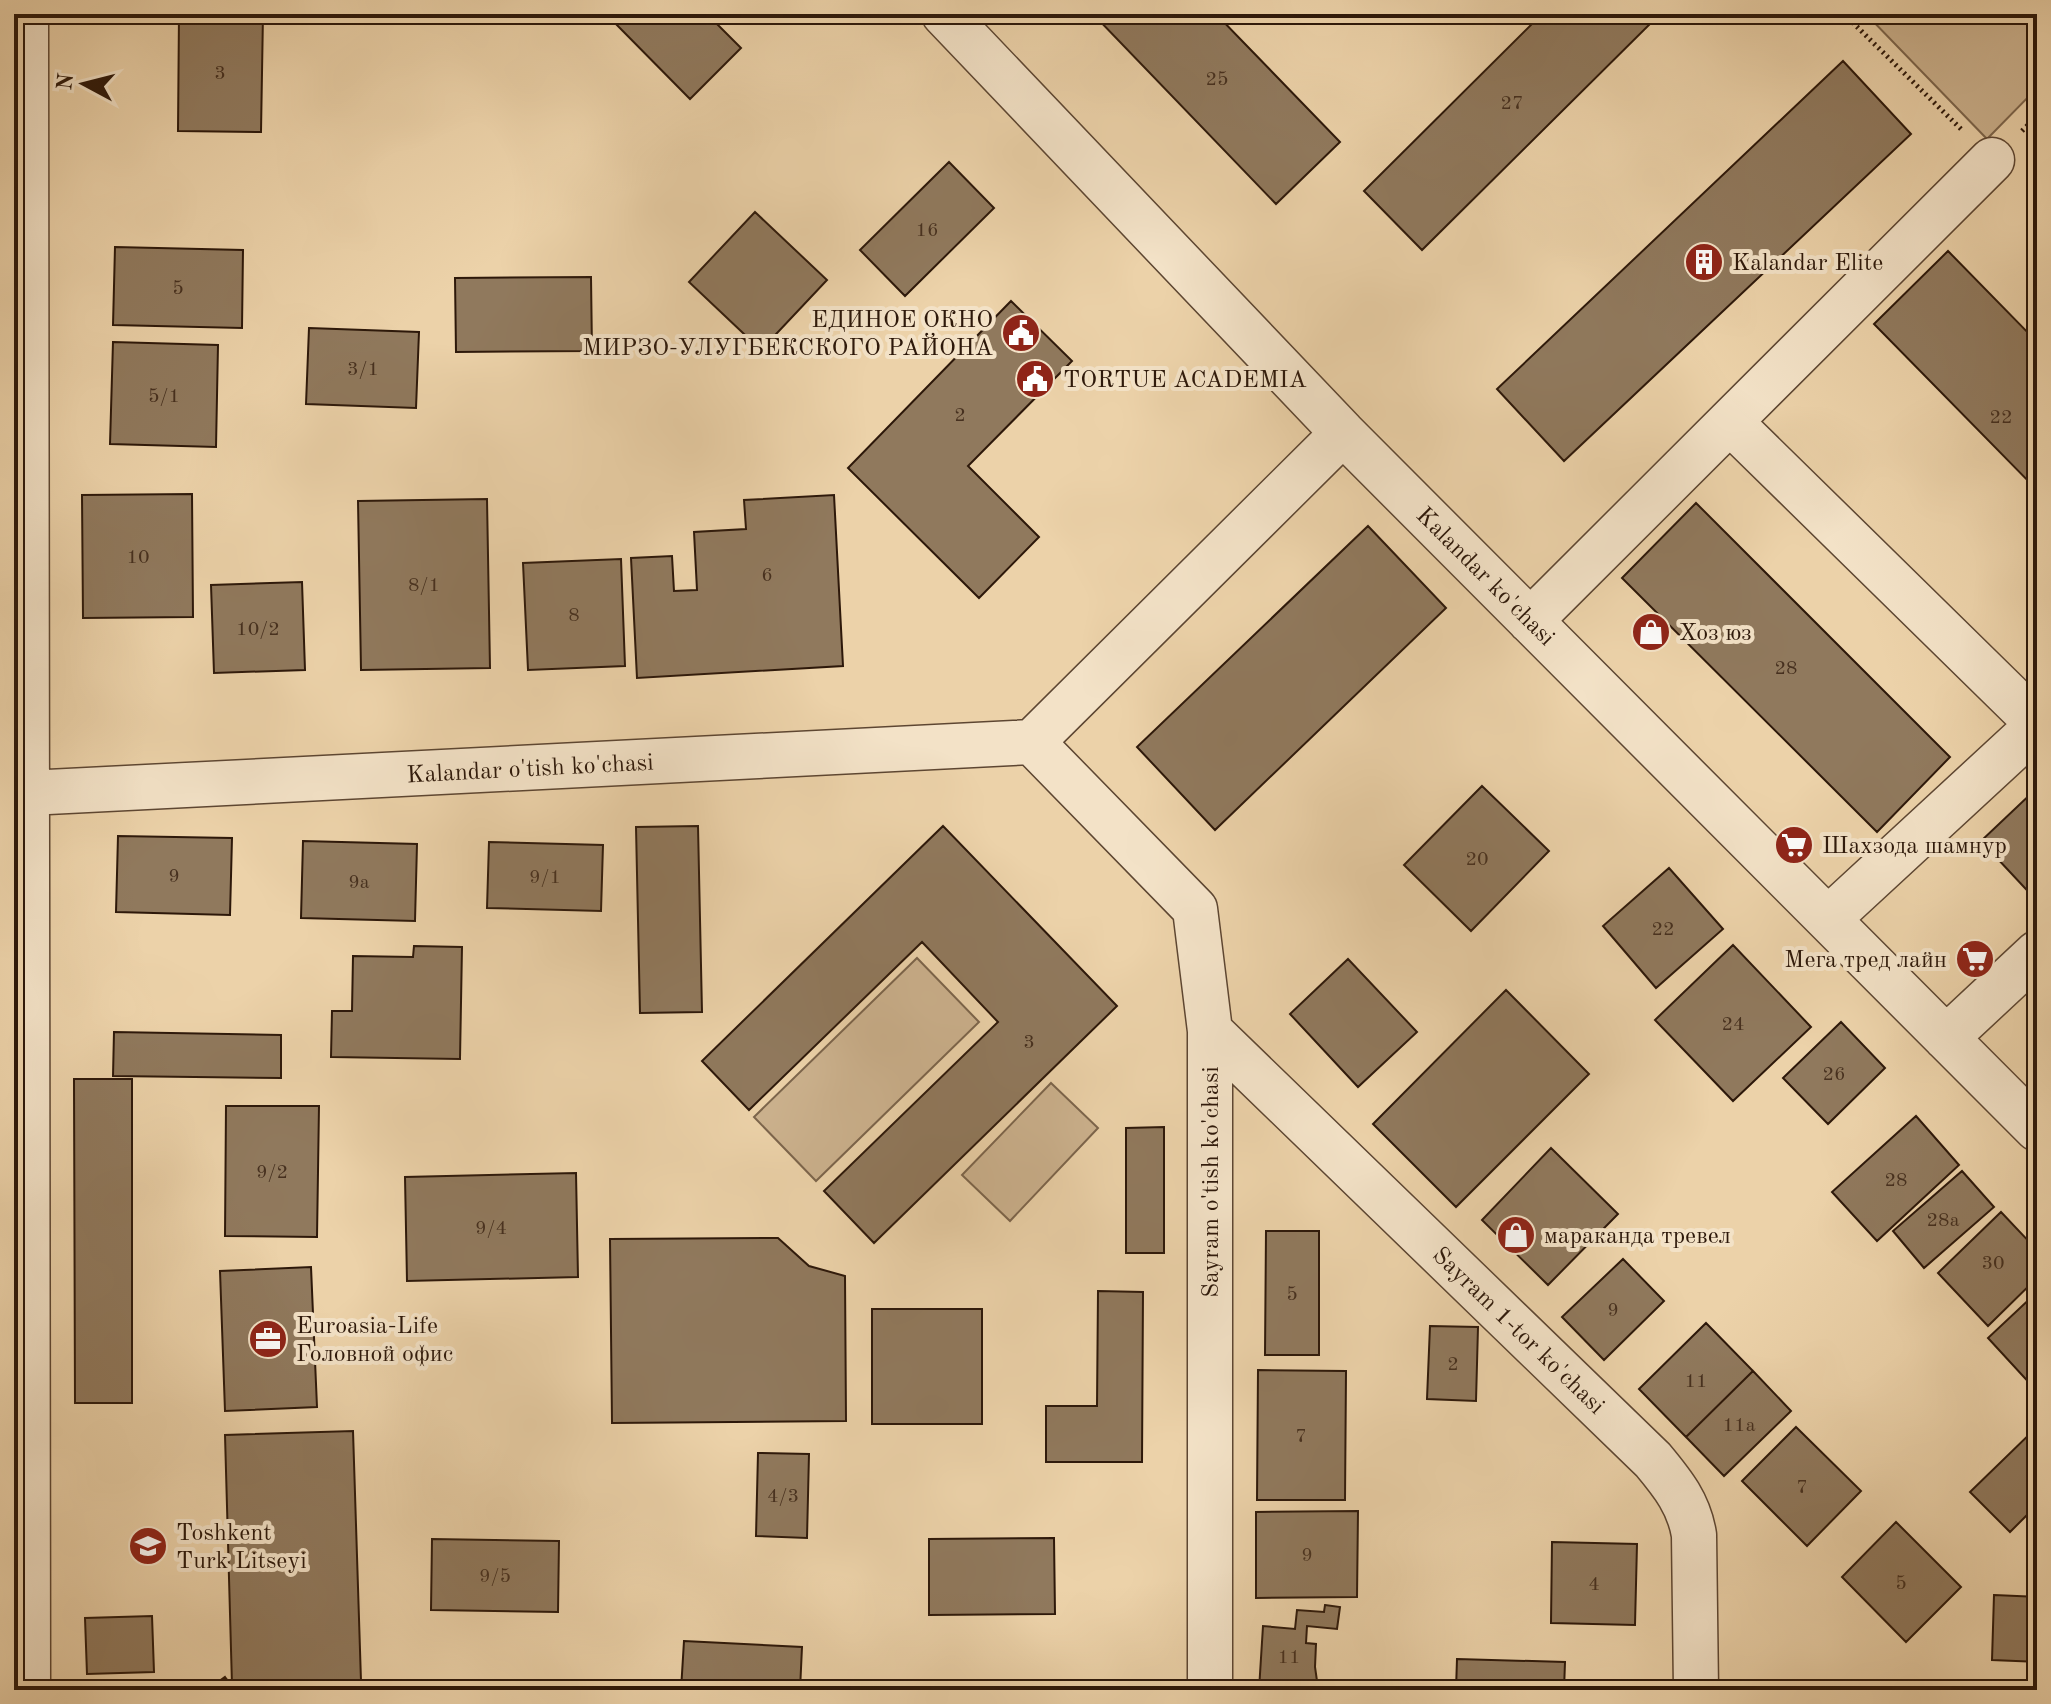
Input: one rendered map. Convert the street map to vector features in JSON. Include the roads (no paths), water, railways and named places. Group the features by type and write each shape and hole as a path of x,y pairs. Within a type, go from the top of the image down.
{"street":[{"path":"26,14 21,259 21,1206 28,1690"},
{"name":"Kalandar ko'chasi","path":"944,14 1343,433 2037,1129"},
{"path":"1530,621 1992,160"},
{"path":"1730,422 2037,724 1828,919"},
{"path":"1032,742 1343,433"},
{"name":"Kalandar o'tish ko'chasi","path":"23,780 1032,742"},
{"name":"Sayram o'tish ko'chasi","path":"1032,742 1195,909 1210,1031 1210,1690"},
{"path":"1946,1038 2037,953"},
{"name":"Sayram 1-tor ko'chasi","path":"1210,1031 1653,1460 1668,1478 1691,1514 1694,1535 1696,1690"}],"place":[{"name":"Kalandar Elite","path":"1704,262"},
{"name":"ЕДИНОЕ ОКНО МИРЗО-УЛУГБЕКСКОГО РАЙОНА","path":"1021,333"},
{"name":"TORTUE ACADEMIA","path":"1035,379"},
{"name":"Хоз юз","path":"1651,632"},
{"name":"Шахзода шамнур","path":"1794,845"},
{"name":"Мега тред лайн","path":"1975,959"},
{"name":"мараканда тревел","path":"1516,1235"},
{"name":"Euroasia-Life Головной офис","path":"268,1339"},
{"name":"Toshkent Turk Litseyi","path":"148,1546"}]}
